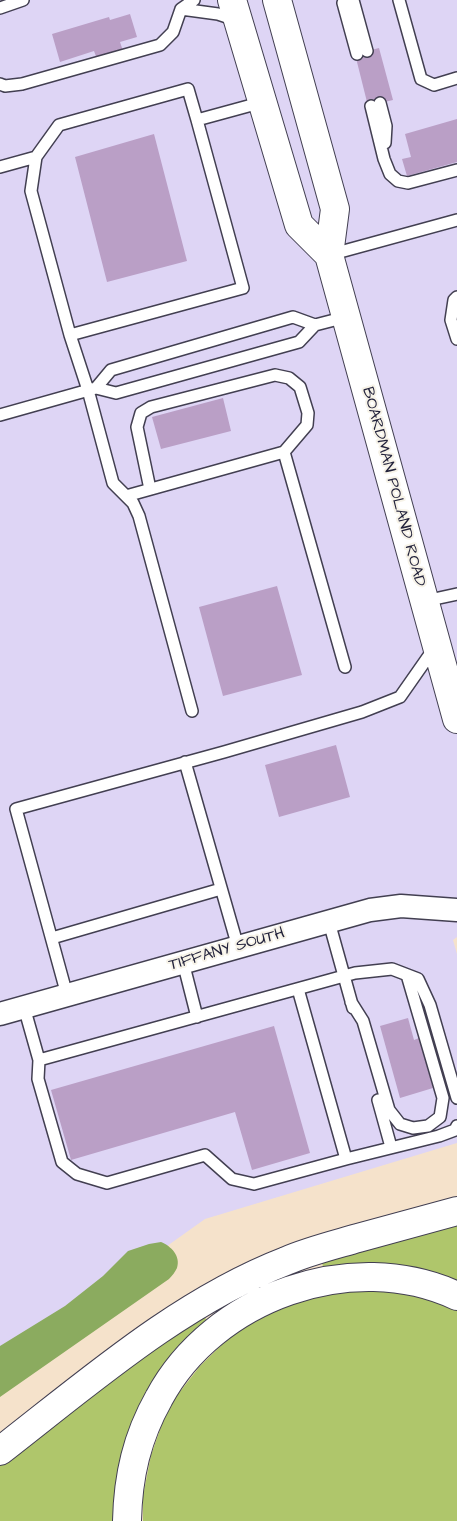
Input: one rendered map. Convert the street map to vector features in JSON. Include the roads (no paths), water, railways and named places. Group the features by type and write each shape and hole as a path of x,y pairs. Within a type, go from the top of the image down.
{"main road":[{"name":"BOARDMAN POLAND ROAD","path":"277,0 335,209 330,255 457,720"},
{"path":"235,11 299,225 330,255"},
{"path":"0,1451 133,1348 186,1313 240,1282 286,1261 318,1250 457,1211"},
{"path":"127,1521 130,1480 135,1454 159,1396 193,1352 207,1338 228,1322 276,1296 331,1280 366,1277 405,1280 420,1283 457,1296"}],"street":[{"name":"TIFFANY SOUTH","path":"0,1014 370,910 401,906 457,910"}],"lane":[{"path":"4,4 23,0"},
{"path":"180,5 194,0"},
{"path":"344,0 343,3 362,52 353,0"},
{"path":"399,0 421,79 434,84 457,78"},
{"path":"180,5 218,14 235,11"},
{"path":"0,84 5,86 22,84 160,45 173,32 180,5"},
{"path":"70,335 243,288 188,89 59,125 36,157 31,191 70,335 92,389 113,483 133,503 139,516 192,711"},
{"path":"197,120 262,102"},
{"path":"376,104 384,159 390,174 398,181 408,183 457,170"},
{"path":"0,168 36,157"},
{"path":"330,255 457,220"},
{"path":"457,297 454,300 452,320 457,339"},
{"path":"0,415 92,389 116,393 299,342 315,325 346,316"},
{"path":"92,389 111,370 292,317 315,325"},
{"path":"126,496 284,452 307,425 308,414 300,387 290,378 275,375 150,407 140,413 137,427 150,489"},
{"path":"284,452 345,667"},
{"path":"425,601 457,594"},
{"path":"67,995 16,809 362,712 400,697 437,644"},
{"path":"185,762 238,947"},
{"path":"52,938 222,889"},
{"path":"329,922 391,1147"},
{"path":"183,962 197,1017"},
{"path":"39,1060 344,976 392,969 418,980 430,1005 457,1098"},
{"path":"351,1002 363,1021 389,1110 400,1124 413,1128 428,1126 440,1117 442,1098 407,975"},
{"path":"298,989 346,1159"},
{"path":"24,1007 39,1060 38,1079 62,1162 77,1174 107,1183 205,1155 232,1180 254,1184 439,1136 455,1130 457,1126"}]}
